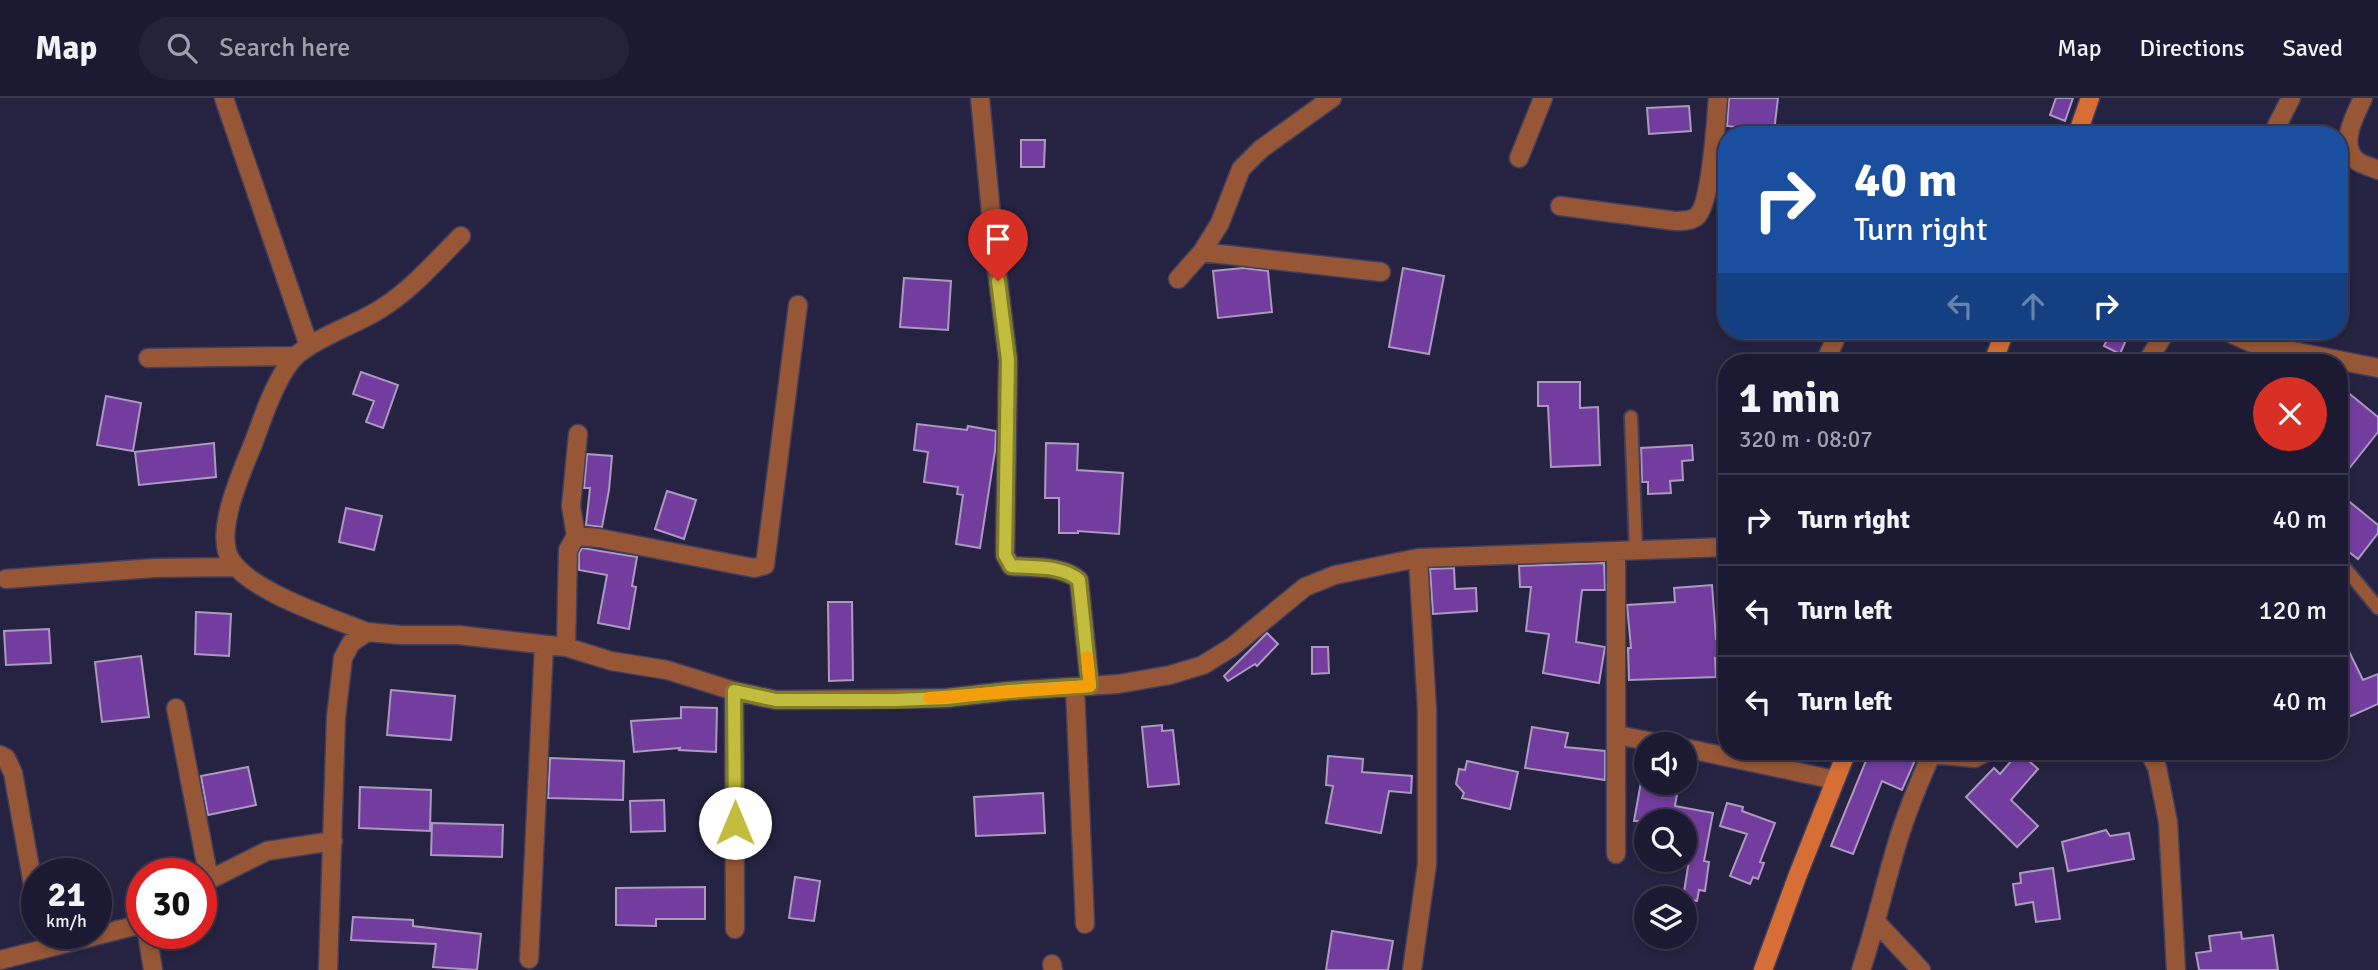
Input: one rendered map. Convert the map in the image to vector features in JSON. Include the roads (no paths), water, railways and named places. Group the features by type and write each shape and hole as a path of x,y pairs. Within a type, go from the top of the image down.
{"street":[{"path":"224,98 302,351"},
{"path":"980,98 1008,360 1005,555 1011,566 1059,570 1073,574 1079,580 1083,687 1085,924"},
{"path":"1178,279 1202,252 1220,223 1241,169 1261,149 1332,98"},
{"path":"1520,158 1543,98"},
{"path":"1560,206 1675,221 1699,216 1706,198 1718,98"},
{"path":"2080,126 2090,98"},
{"path":"2277,126 2291,98"},
{"path":"2363,98 2348,132 2352,153 2358,161 2378,170"},
{"path":"461,236 422,276 382,308 302,351 275,387 226,524 227,551 234,567 254,584 366,632 458,635 566,647 611,661 667,670 734,691 776,700 946,698 1118,684 1203,665 1232,648 1305,587 1335,575 1418,558 1718,547"},
{"path":"1202,252 1381,272"},
{"path":"576,536 599,538 754,568 765,565 798,304"},
{"path":"2245,340 2307,354"},
{"path":"148,358 302,351"},
{"path":"2348,362 2378,368"},
{"path":"566,647 568,550 576,536 571,506 578,434"},
{"path":"1616,551 1616,854"},
{"path":"1412,970 1427,864 1427,710 1418,558"},
{"path":"6,579 154,568 234,567"},
{"path":"328,970 336,717 343,658 351,643 366,632"},
{"path":"529,959 544,645"},
{"path":"734,691 735,929"},
{"path":"176,708 201,858"},
{"path":"1617,735 1634,738"},
{"path":"1697,751 1718,755"},
{"path":"0,755 6,758 13,773 28,858"},
{"path":"1741,760 1835,780"},
{"path":"1763,970 1843,760"},
{"path":"1861,970 1877,923 1894,852 1929,760"},
{"path":"2153,760 2157,767 2168,821 2176,970"},
{"path":"217,875 267,851 332,841"},
{"path":"1877,923 1921,970"},
{"path":"0,960 28,949"},
{"path":"36,970 39,949"},
{"path":"150,949 153,970"}],"lane":[{"path":"1631,417 1636,550"},
{"path":"2348,572 2378,608"}]}
